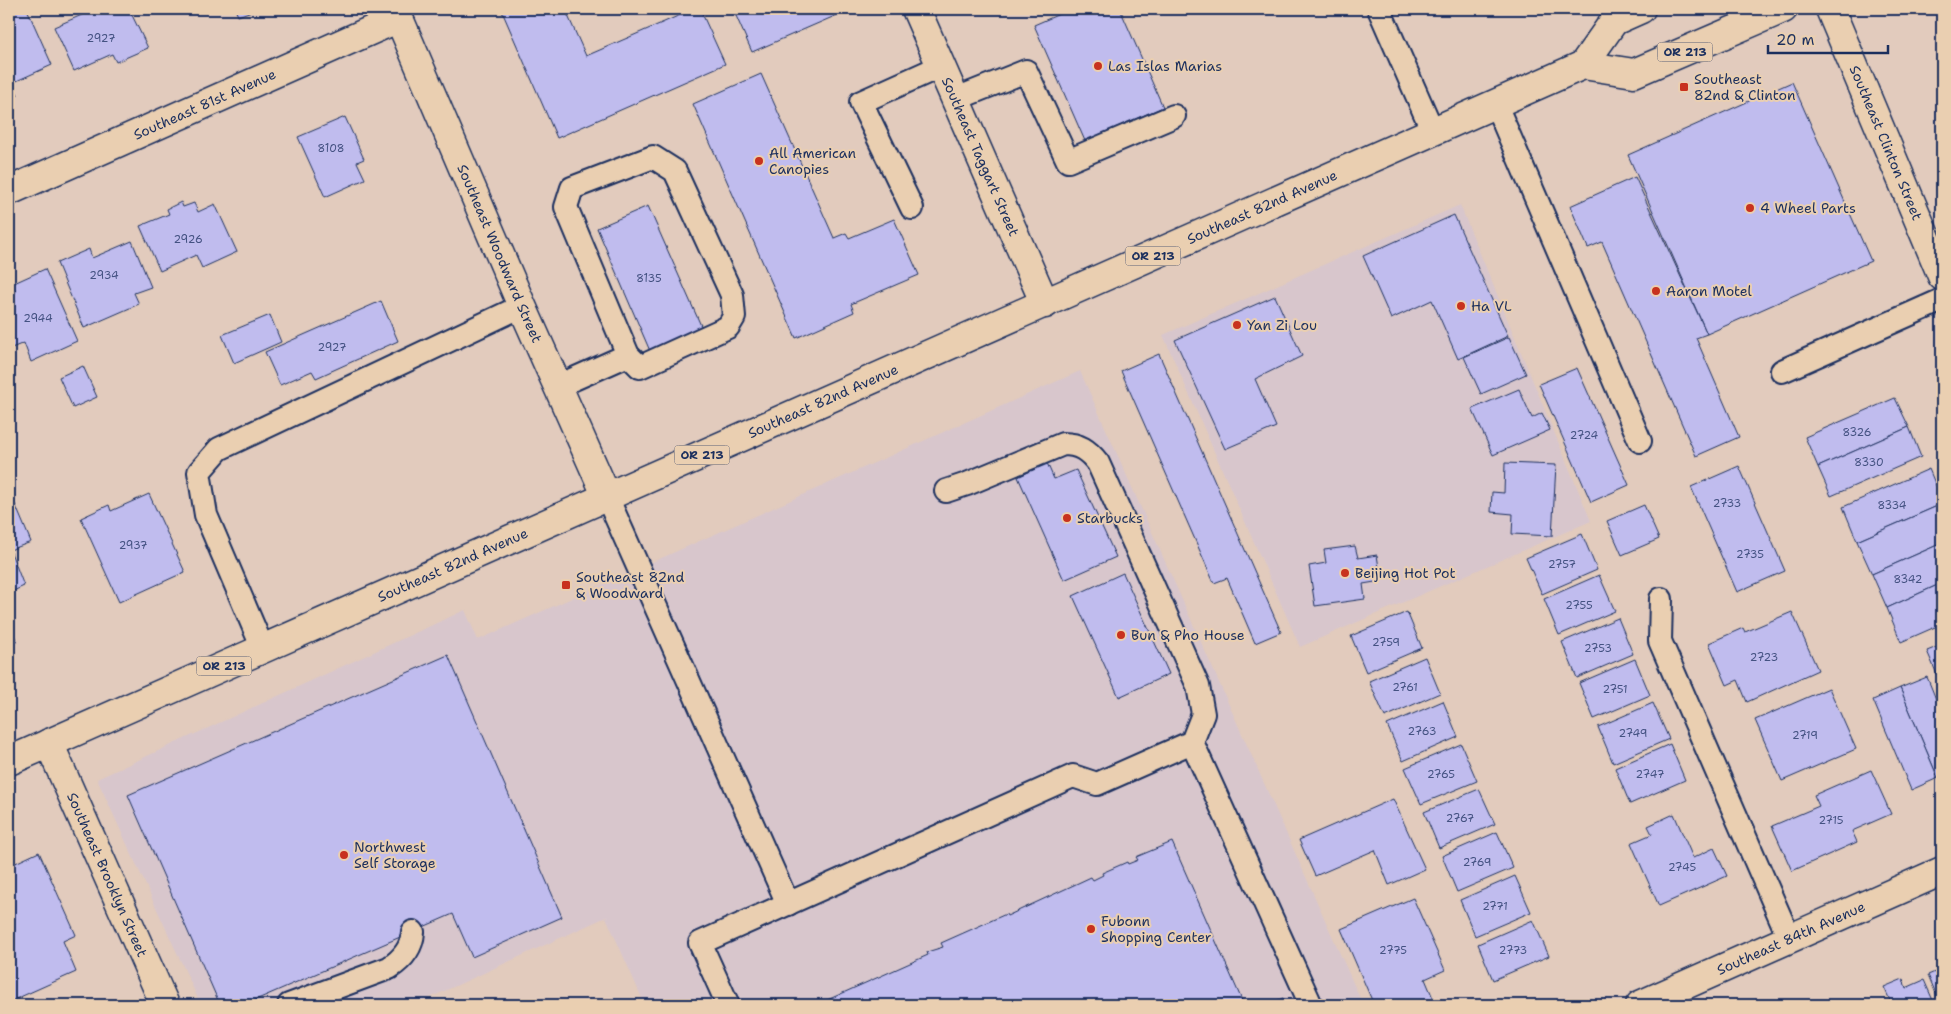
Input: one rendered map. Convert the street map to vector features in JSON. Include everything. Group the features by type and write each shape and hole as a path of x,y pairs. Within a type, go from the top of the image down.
{"street":[{"name":"Southeast Taggart Street","path":"916,9 1045,304"},
{"name":"Southeast 82nd Avenue","path":"9,761 1496,105 1582,65 1612,15 1641,9"},
{"name":"OR 213","path":"1582,65 1634,73 1783,9"},
{"name":"Southeast Clinton Street","path":"1830,9 1942,276"},
{"name":"Southeast 81st Avenue","path":"9,191 398,13"},
{"name":"Southeast Woodward Street","path":"398,13 522,306 607,497"},
{"name":"Southeast Brooklyn Street","path":"49,743 165,1005"},
{"name":"Southeast 84th Avenue","path":"1640,1005 1942,871"}],"lane":[{"path":"1379,9 1433,132"},
{"path":"912,208 861,102 941,66"},
{"path":"956,99 1026,71 1068,161 1174,116"},
{"path":"1496,105 1640,441"},
{"path":"653,157 675,171 732,295 734,317 728,327 640,367 628,355 566,207 572,188 653,157"},
{"path":"1782,371 1942,300"},
{"path":"263,649 206,515 199,472 219,449 522,306"},
{"path":"558,386 628,355"},
{"path":"728,1005 700,943 1072,776 1097,784 1192,742 1203,714 1198,686 1098,462 1091,454 1078,446 1062,444 946,491"},
{"path":"607,497 788,904"},
{"path":"1660,599 1660,640 1790,940"},
{"path":"1192,742 1311,1005"},
{"path":"289,1005 389,968 400,962 408,951 413,932"}],"shaded area":[{"path":"1460,205 1591,521 1300,647 1163,335"},
{"name":"Fubonn Shopping Center","path":"1080,371 1363,1005 645,1005 606,917 414,1005 201,1005 97,779 465,610 478,640"}],"building":[{"path":"9,9 27,9 52,65 12,83 18,95 9,99"},
{"path":"90,9 129,9 148,48 116,62 112,54 74,71 54,27 91,11"},
{"path":"235,9 257,9 238,16"},
{"path":"501,9 565,9 586,56 694,9 700,9 725,64 557,138"},
{"path":"733,9 851,9 752,52"},
{"name":"Las Islas Marias","path":"1071,9 1120,9 1163,107 1085,141 1034,25"},
{"name":"All American Canopies","path":"761,74 834,238 846,233 849,238 894,219 919,275 851,304 854,312 796,338 693,104"},
{"name":"4 Wheel Parts","path":"1792,82 1871,261 1707,334 1628,155"},
{"path":"345,117 364,159 357,162 365,179 325,197 298,137"},
{"name":"Aaron Motel","path":"1635,177 1707,334 1696,338 1739,437 1696,456 1602,242 1588,248 1570,206"},
{"path":"181,202 183,207 194,203 198,212 215,204 237,252 202,268 196,255 160,271 140,226 169,214 167,209"},
{"path":"648,206 702,328 650,351 597,228"},
{"path":"1454,215 1508,336 1458,359 1432,300 1391,319 1363,256"},
{"path":"132,241 151,287 134,293 139,304 84,328 57,263 89,249 92,258"},
{"path":"45,269 77,341 31,362 24,343 9,349 9,295 16,292 12,284"},
{"path":"1275,296 1302,356 1255,379 1276,427 1225,449 1175,340"},
{"path":"381,301 398,341 316,378 312,371 280,385 265,352"},
{"path":"270,315 281,342 234,363 222,335"},
{"path":"1509,337 1526,374 1481,394 1464,357"},
{"path":"1159,354 1281,632 1255,643 1227,578 1214,583 1121,371"},
{"path":"83,366 97,397 73,408 59,377"},
{"path":"1577,368 1629,485 1591,502 1539,384"},
{"path":"1519,389 1532,418 1542,413 1550,430 1493,455 1472,409"},
{"path":"1895,398 1909,427 1818,467 1805,437"},
{"path":"1909,427 1921,457 1831,496 1818,467"},
{"name":"Starbucks","path":"1047,463 1054,479 1076,470 1116,557 1064,580 1018,477"},
{"path":"1505,463 1556,465 1552,536 1512,534 1513,514 1491,512 1492,492 1504,493"},
{"path":"1739,466 1785,571 1737,592 1691,487"},
{"path":"1929,469 1942,504 1857,541 1843,507"},
{"path":"149,494 185,572 119,602 81,518 109,505 111,511"},
{"path":"15,504 31,542 10,550 24,586 9,593 9,507"},
{"path":"1942,504 1942,543 1872,574 1857,541"},
{"path":"1644,505 1659,539 1622,555 1607,521"},
{"path":"1582,534 1597,570 1542,594 1526,558"},
{"path":"1942,543 1942,583 1887,608 1872,574"},
{"name":"Beijing Hot Pot","path":"1355,546 1358,558 1377,555 1381,581 1363,584 1365,599 1315,606 1309,566 1326,563 1324,550"},
{"name":"Bun & Pho House","path":"1123,573 1169,674 1119,697 1073,596"},
{"path":"1599,575 1615,611 1559,635 1544,599"},
{"path":"1942,583 1942,624 1901,642 1887,608"},
{"path":"1407,612 1422,648 1366,672 1351,636"},
{"path":"1792,612 1818,670 1747,702 1738,680 1727,685 1709,643 1743,628 1745,632"},
{"path":"1618,618 1633,654 1577,678 1562,642"},
{"path":"9,623 17,642 9,646"},
{"path":"1942,645 1942,686 1927,651"},
{"name":"Northwest Self Storage","path":"448,655 562,917 472,957 453,914 244,1005 220,1005 128,795"},
{"path":"1425,657 1440,693 1385,717 1369,681"},
{"path":"1635,659 1650,695 1594,719 1579,683"},
{"path":"1927,677 1942,714 1942,777 1938,778 1900,688"},
{"path":"1829,688 1856,749 1782,781 1755,720"},
{"path":"1900,688 1938,778 1911,790 1873,700"},
{"path":"1443,701 1458,737 1403,761 1387,725"},
{"path":"1653,703 1669,739 1613,763 1598,727"},
{"path":"1461,744 1477,781 1421,804 1405,768"},
{"path":"1670,744 1685,780 1630,804 1615,768"},
{"path":"1871,770 1891,814 1852,831 1857,842 1792,871 1772,826 1819,806 1814,795"},
{"path":"1479,789 1495,824 1439,848 1424,812"},
{"path":"1393,799 1425,869 1389,885 1375,850 1315,876 1299,840"},
{"path":"1674,814 1693,858 1714,848 1727,876 1659,906 1631,843 1652,834 1648,826"},
{"path":"1497,832 1513,868 1457,892 1442,856"},
{"name":"Fubonn Shopping Center","path":"1172,842 1244,1005 816,1005 928,955 927,952 943,947 941,943 1006,914 1007,916 1091,877 1093,880 1103,875 1102,873 1127,862 1128,864 1138,860 1136,857"},
{"path":"39,852 76,935 63,941 76,972 9,1002 9,866"},
{"path":"1515,876 1531,912 1475,936 1460,900"},
{"path":"1413,898 1445,970 1425,979 1436,1005 1374,1005 1341,929"},
{"path":"1533,920 1549,956 1493,980 1478,944"},
{"path":"1942,969 1942,1005 1941,1005 1928,975"},
{"path":"1903,979 1906,988 1924,980 1935,1005 1892,1005 1884,987"},
{"path":"1283,998 1286,1005 1267,1005"}],"place":[{"name":"Las Islas Marias","path":"1098,66"},
{"name":"Southeast 82nd & Clinton","path":"1684,87"},
{"name":"All American Canopies","path":"759,161"},
{"name":"4 Wheel Parts","path":"1750,208"},
{"name":"Aaron Motel","path":"1656,291"},
{"name":"Ha VL","path":"1461,306"},
{"name":"Yan Zi Lou","path":"1237,325"},
{"name":"Starbucks","path":"1067,518"},
{"name":"Beijing Hot Pot","path":"1345,573"},
{"name":"Southeast 82nd & Woodward","path":"566,585"},
{"name":"Bun & Pho House","path":"1121,635"},
{"name":"Northwest Self Storage","path":"344,855"},
{"name":"Fubonn Shopping Center","path":"1091,929"}]}
